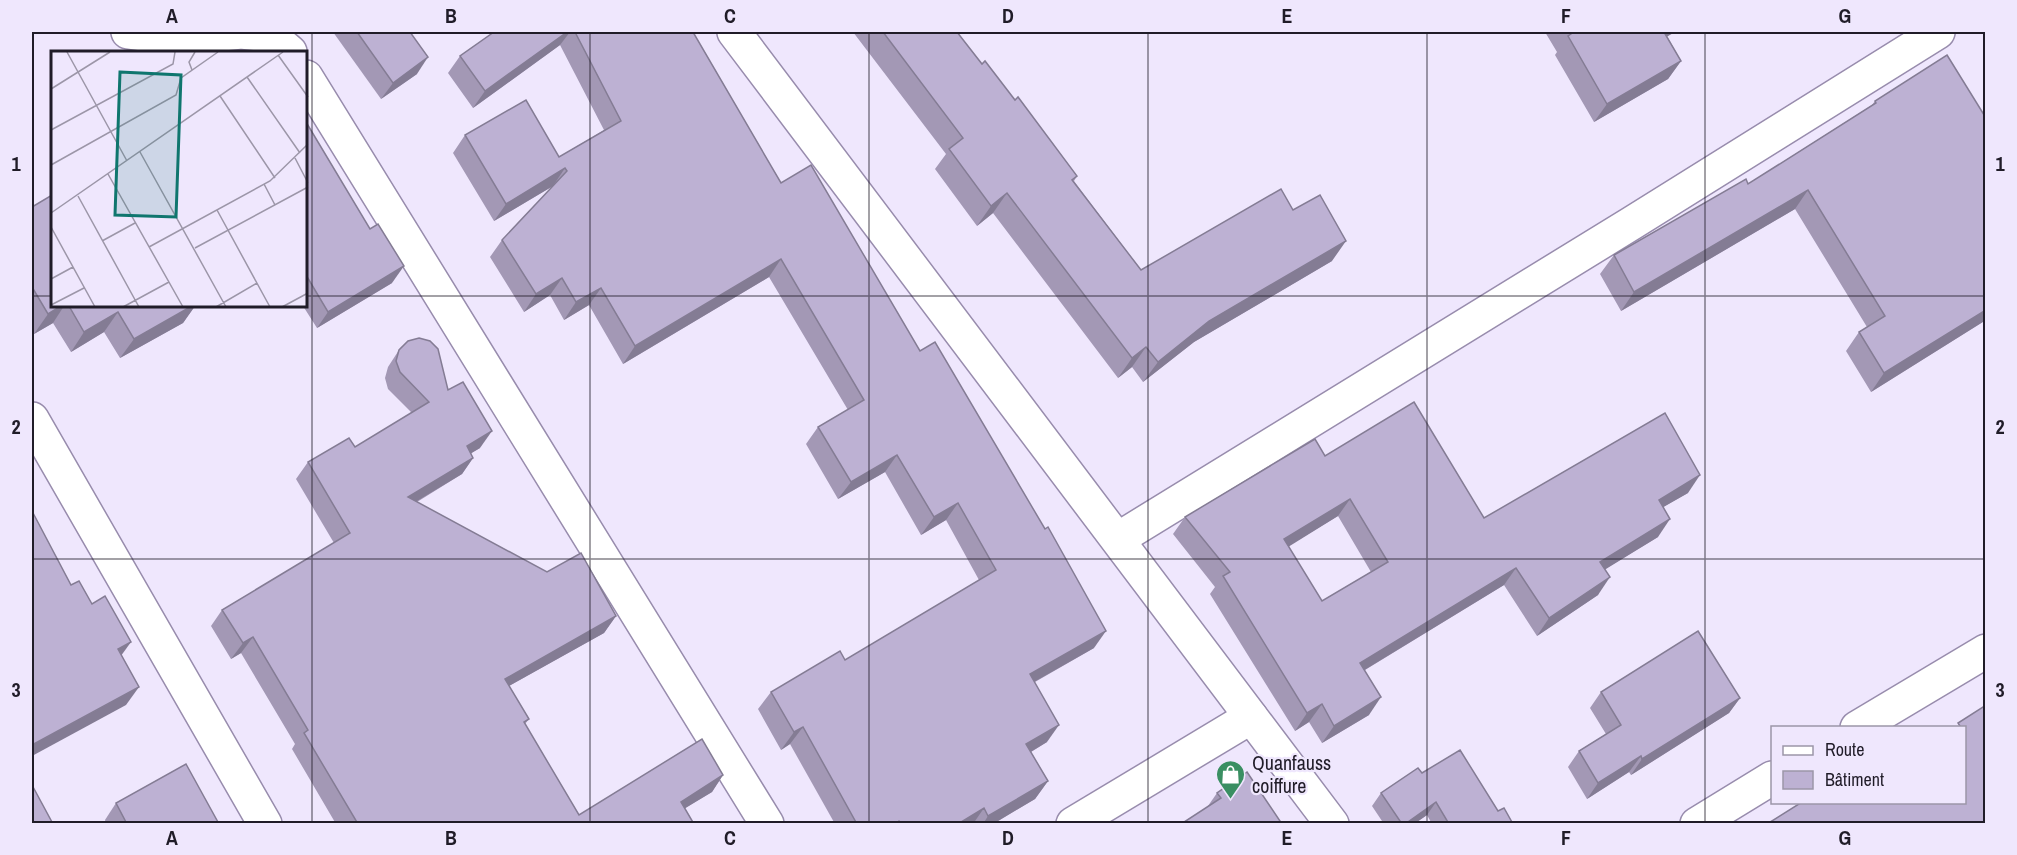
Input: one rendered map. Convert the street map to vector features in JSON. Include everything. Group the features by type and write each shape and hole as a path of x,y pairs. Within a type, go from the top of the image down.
{"street":[{"path":"128,32 160,36 204,36 241,32 270,35 289,51"},
{"path":"734,32 1332,824"},
{"path":"1118,539 1938,32"},
{"path":"308,80 767,824"},
{"path":"32,419 265,824"},
{"path":"1860,726 1986,651"},
{"path":"1073,824 1251,717"},
{"path":"1697,824 1771,779"}],"building":[{"path":"357,32 410,32 428,57 393,83"},
{"path":"494,32 567,32 485,91 460,56"},
{"path":"575,32 693,32 781,183 811,165 920,351 935,342 1045,529 1048,527 1106,631 1030,674 1059,725 1026,744 1048,781 988,816 984,808 958,824 901,824 899,821 895,824 857,824 803,727 794,732 771,692 840,651 845,660 996,570 958,503 934,517 897,455 851,482 818,427 864,400 781,259 635,346 601,288 576,302 562,278 536,294 502,240 567,171 565,168 506,204 465,135 526,100 559,157 621,121"},
{"path":"883,32 957,32 982,64 985,61 1015,100 1018,97 1077,176 1072,180 1141,270 1281,189 1293,210 1320,195 1346,241 1209,321 1158,362 1146,347 1132,358 1007,193 991,206 949,149 963,138"},
{"path":"1569,32 1664,32 1681,61 1607,104 1568,36 1571,34"},
{"path":"1947,55 1986,118 1986,310 1884,373 1859,332 1885,316 1808,190 1634,292 1614,255 1746,179 1748,184"},
{"path":"308,125 370,229 378,224 404,266 328,312 308,278"},
{"path":"51,196 51,308 58,308 48,314 32,287 32,207"},
{"path":"70,308 188,308 134,339 118,312 84,332"},
{"path":"419,338 430,341 438,349 448,390 463,382 492,431 467,446 473,458 408,497 547,572 581,553 616,616 505,679 529,719 524,722 579,815 702,739 723,775 681,802 694,824 358,824 304,733 308,730 253,637 243,643 222,610 350,533 308,462 349,438 355,447 429,402 400,372 396,361 399,350 408,341"},
{"path":"1414,402 1484,518 1665,413 1700,475 1659,500 1670,519 1600,562 1610,577 1549,618 1516,568 1360,663 1381,697 1334,726 1322,704 1307,713 1223,576 1230,572 1185,517 1315,439 1325,456","holes":["1350,499 1388,562 1322,601 1284,539"]},
{"path":"32,511 71,585 79,581 92,604 105,596 131,642 118,649 139,687 32,745"},
{"path":"1698,631 1740,698 1642,759 1641,756 1598,783 1579,751 1621,725 1601,692"},
{"path":"1986,705 1986,824 1767,824 1799,804 1966,804 1966,726 1960,726 1958,723"},
{"path":"1460,750 1498,811 1504,808 1513,824 1449,824 1436,802 1402,824 1381,793 1418,768 1422,773"},
{"path":"186,764 219,824 127,824 116,803"},
{"path":"1247,772 1282,824 1181,824 1221,798 1217,793"},
{"path":"32,785 53,824 32,824"}],"place":[{"name":"Quanfauss coiffure","path":"1231,800"}]}
